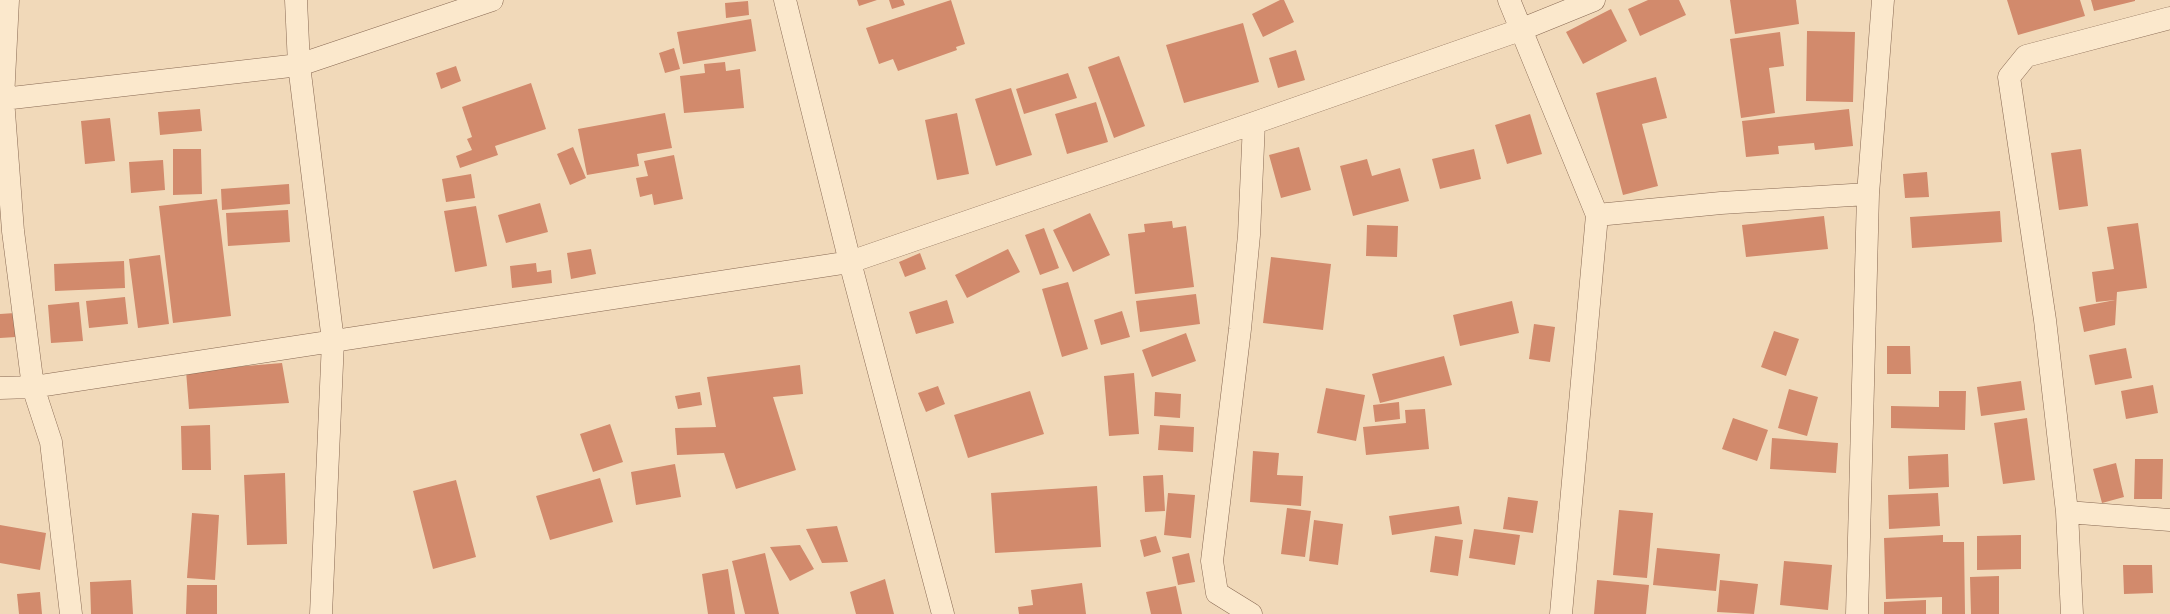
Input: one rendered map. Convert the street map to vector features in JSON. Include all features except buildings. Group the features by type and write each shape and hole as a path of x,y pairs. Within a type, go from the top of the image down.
{"street":[{"path":"8,0 3,99 13,231 33,387 51,442 71,614"},
{"path":"296,0 299,65 333,341 321,614"},
{"path":"3,99 299,65 492,0"},
{"path":"786,0 850,262 943,614"},
{"path":"1509,0 1597,215 1561,614"},
{"path":"0,388 33,387 850,262 1254,124 1520,30 1594,0"},
{"path":"1857,614 1868,194 1883,0"},
{"path":"2072,614 2067,512 2045,320 2009,77 2026,56 2170,18"},
{"path":"1251,614 1217,593 1212,561 1240,329 1249,235 1254,124"},
{"path":"1597,215 1721,203 1868,194"},
{"path":"2067,512 2170,520"}]}
